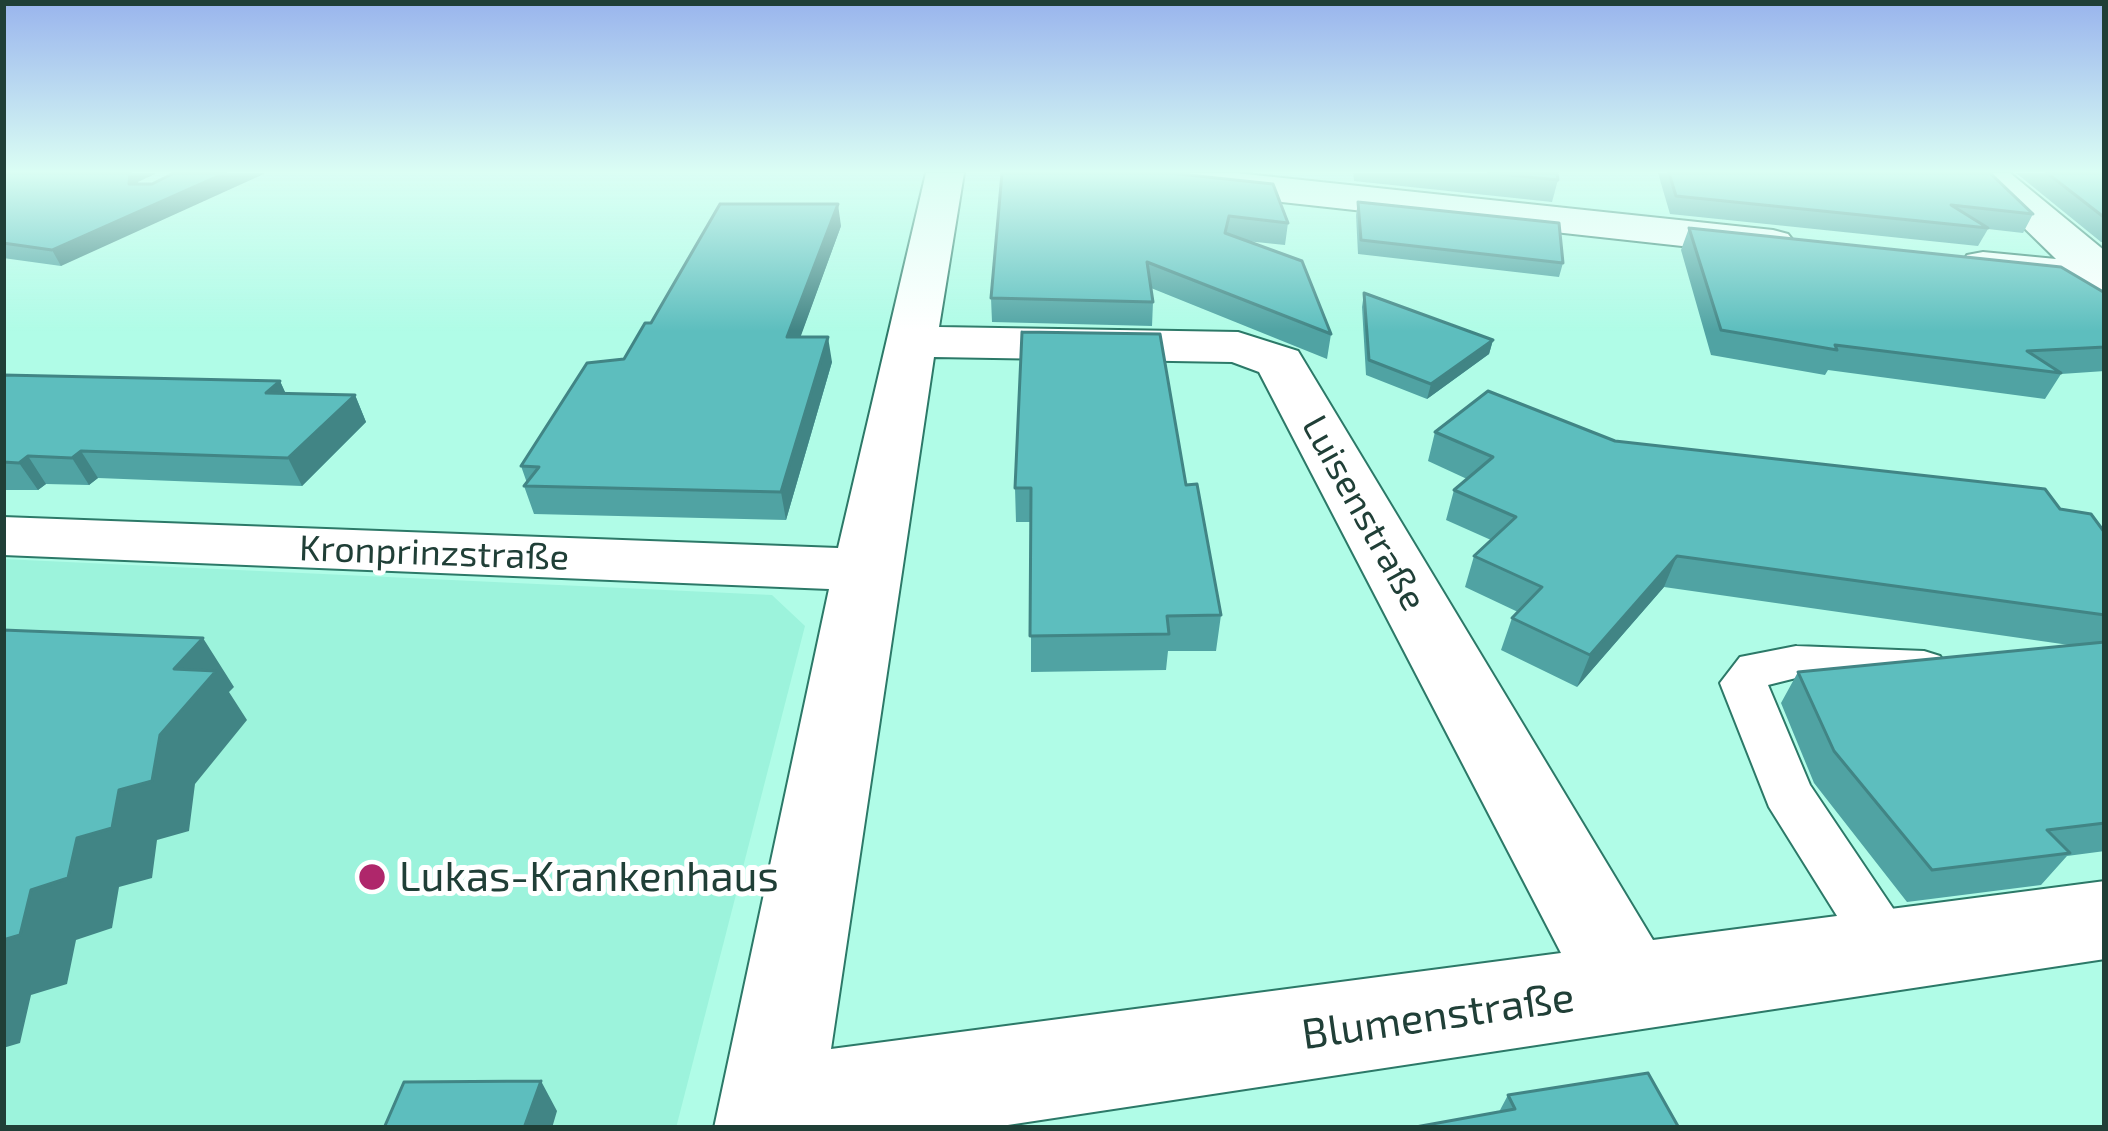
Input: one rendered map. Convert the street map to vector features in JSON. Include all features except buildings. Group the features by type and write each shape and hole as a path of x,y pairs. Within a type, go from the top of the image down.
{"street":[{"path":"769,1118 866,570 934,226"},
{"path":"1614,226 1819,248"},
{"path":"2045,226 2105,275"},
{"path":"1938,260 2105,275"},
{"name":"Luisenstraße","path":"910,342 1238,347 1280,362 1630,989"},
{"name":"Kronprinzstraße","path":"3,536 866,570"},
{"name":"Blumenstraße","path":"769,1118 2105,920"}],"lane":[{"path":"1893,952 1786,793 1744,683 1756,668 1796,662 1927,668"}],"shaded area":[{"name":"Lukas-Krankenhaus","path":"3,559 772,595 805,626 676,1128 3,1128"}],"place":[{"name":"Lukas-Krankenhaus","path":"372,877"}]}
